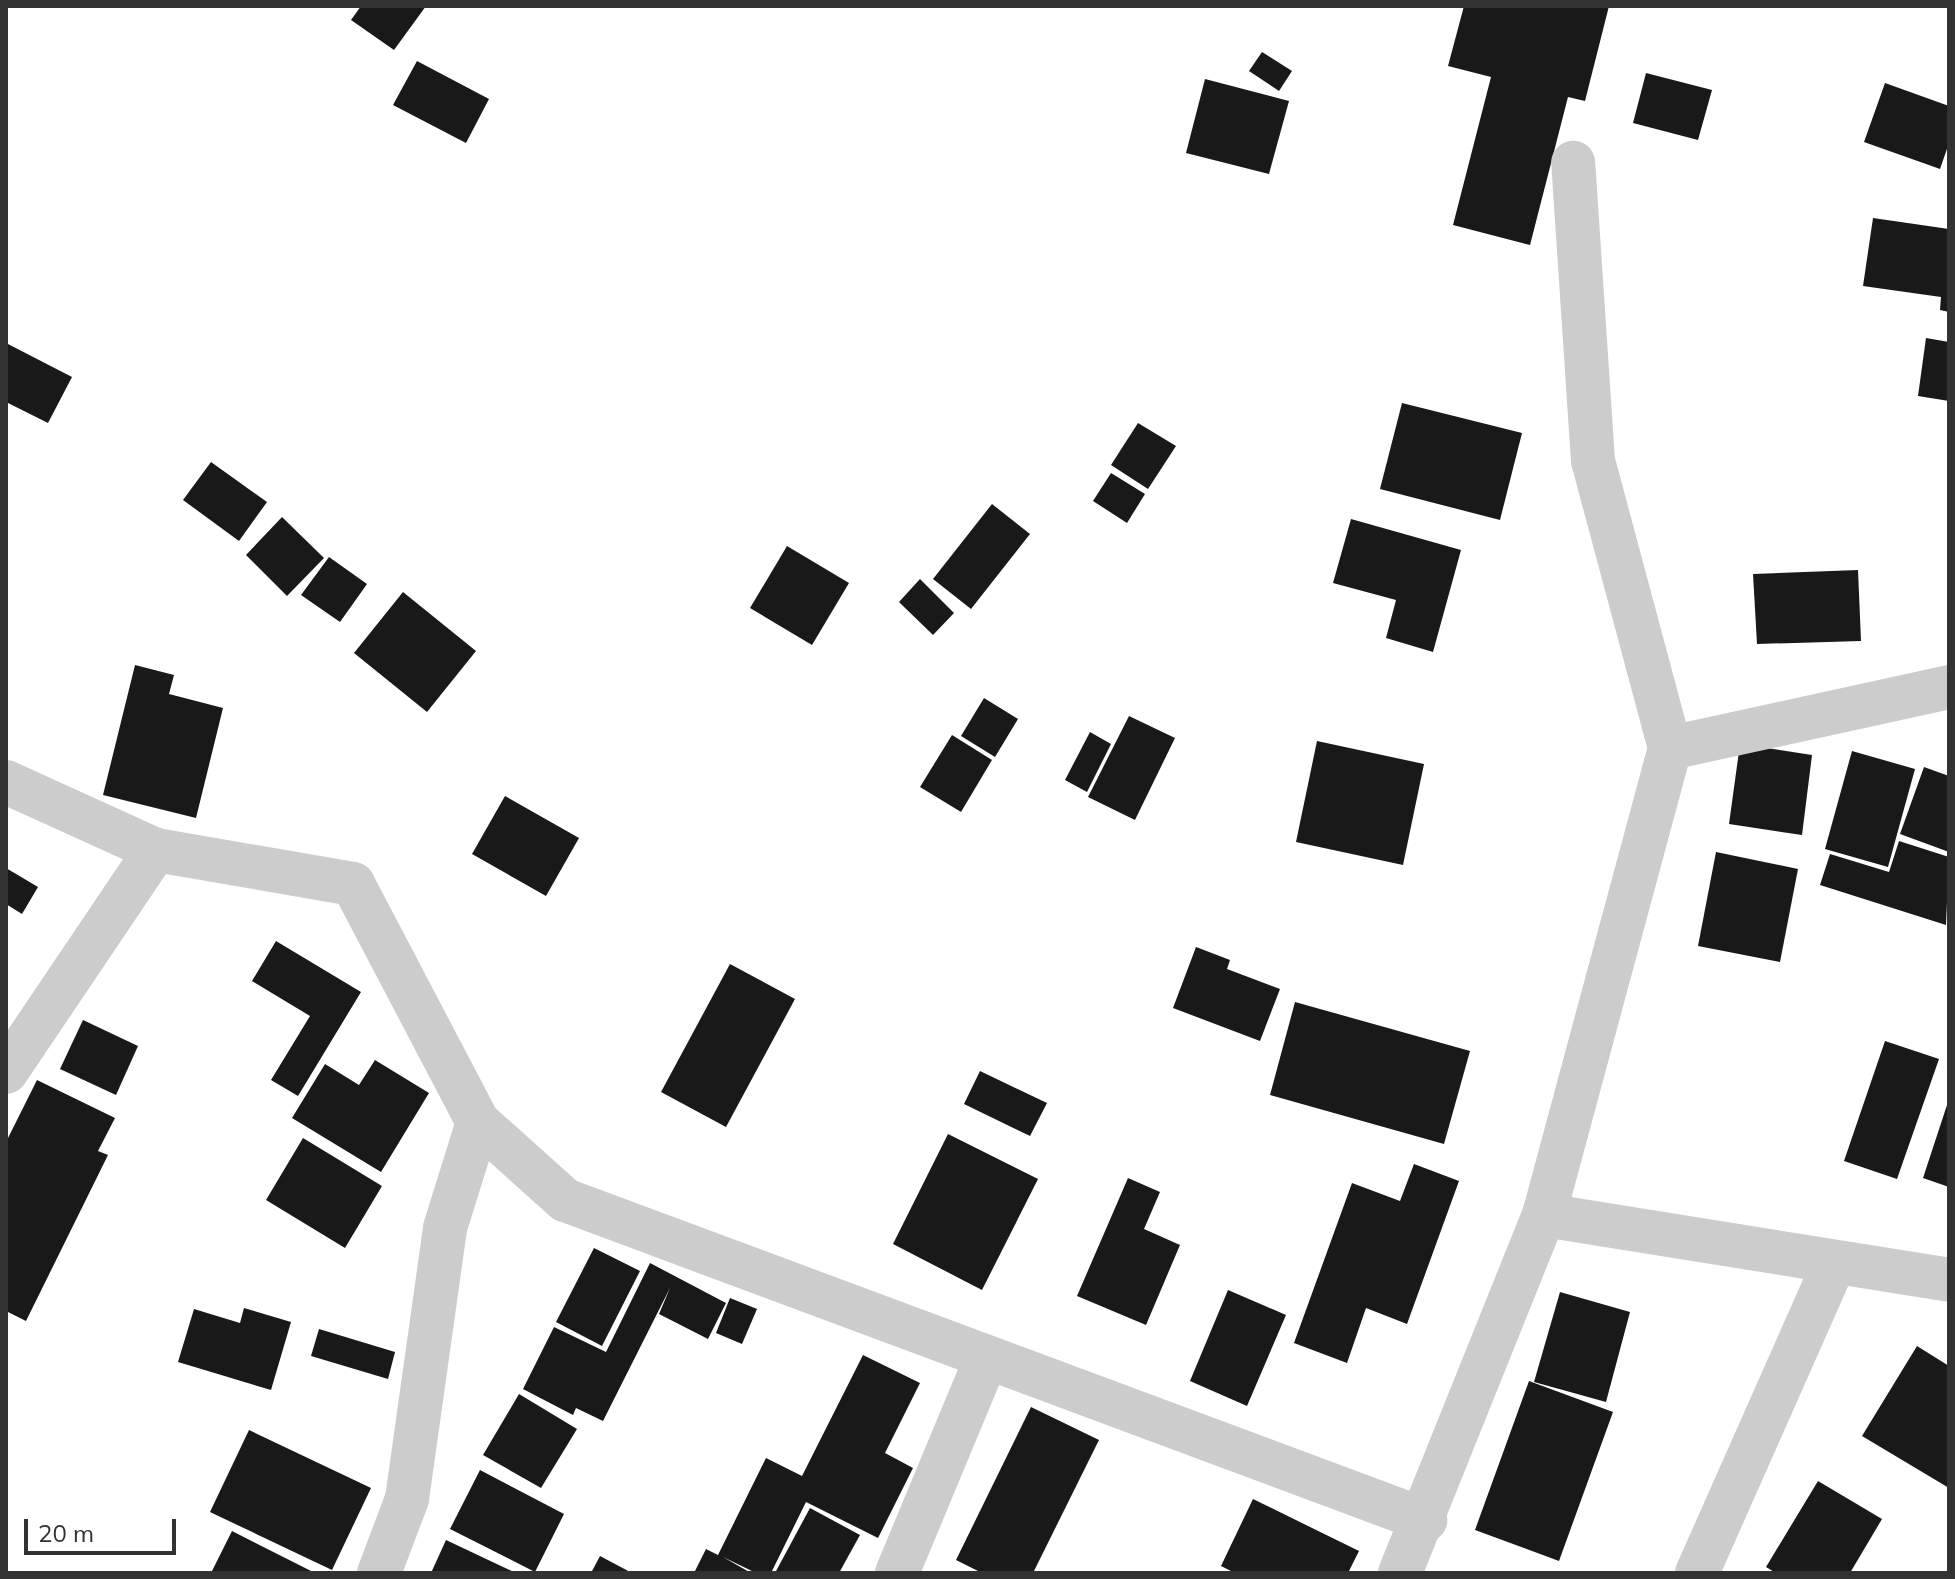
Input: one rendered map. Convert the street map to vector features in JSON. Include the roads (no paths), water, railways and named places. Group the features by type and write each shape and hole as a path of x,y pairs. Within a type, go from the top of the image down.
{"street":[{"path":"1400,1573 1425,1520 1544,1215 1670,748 1593,461 1573,163"},
{"path":"1670,748 1949,687"},
{"path":"6,782 156,850 353,884 478,1122 565,1200 1425,1520"},
{"path":"6,1072 156,850"},
{"path":"379,1573 407,1499 445,1228 478,1122"},
{"path":"1544,1215 1949,1280"},
{"path":"1697,1573 1835,1262"},
{"path":"897,1573 986,1359"}]}
